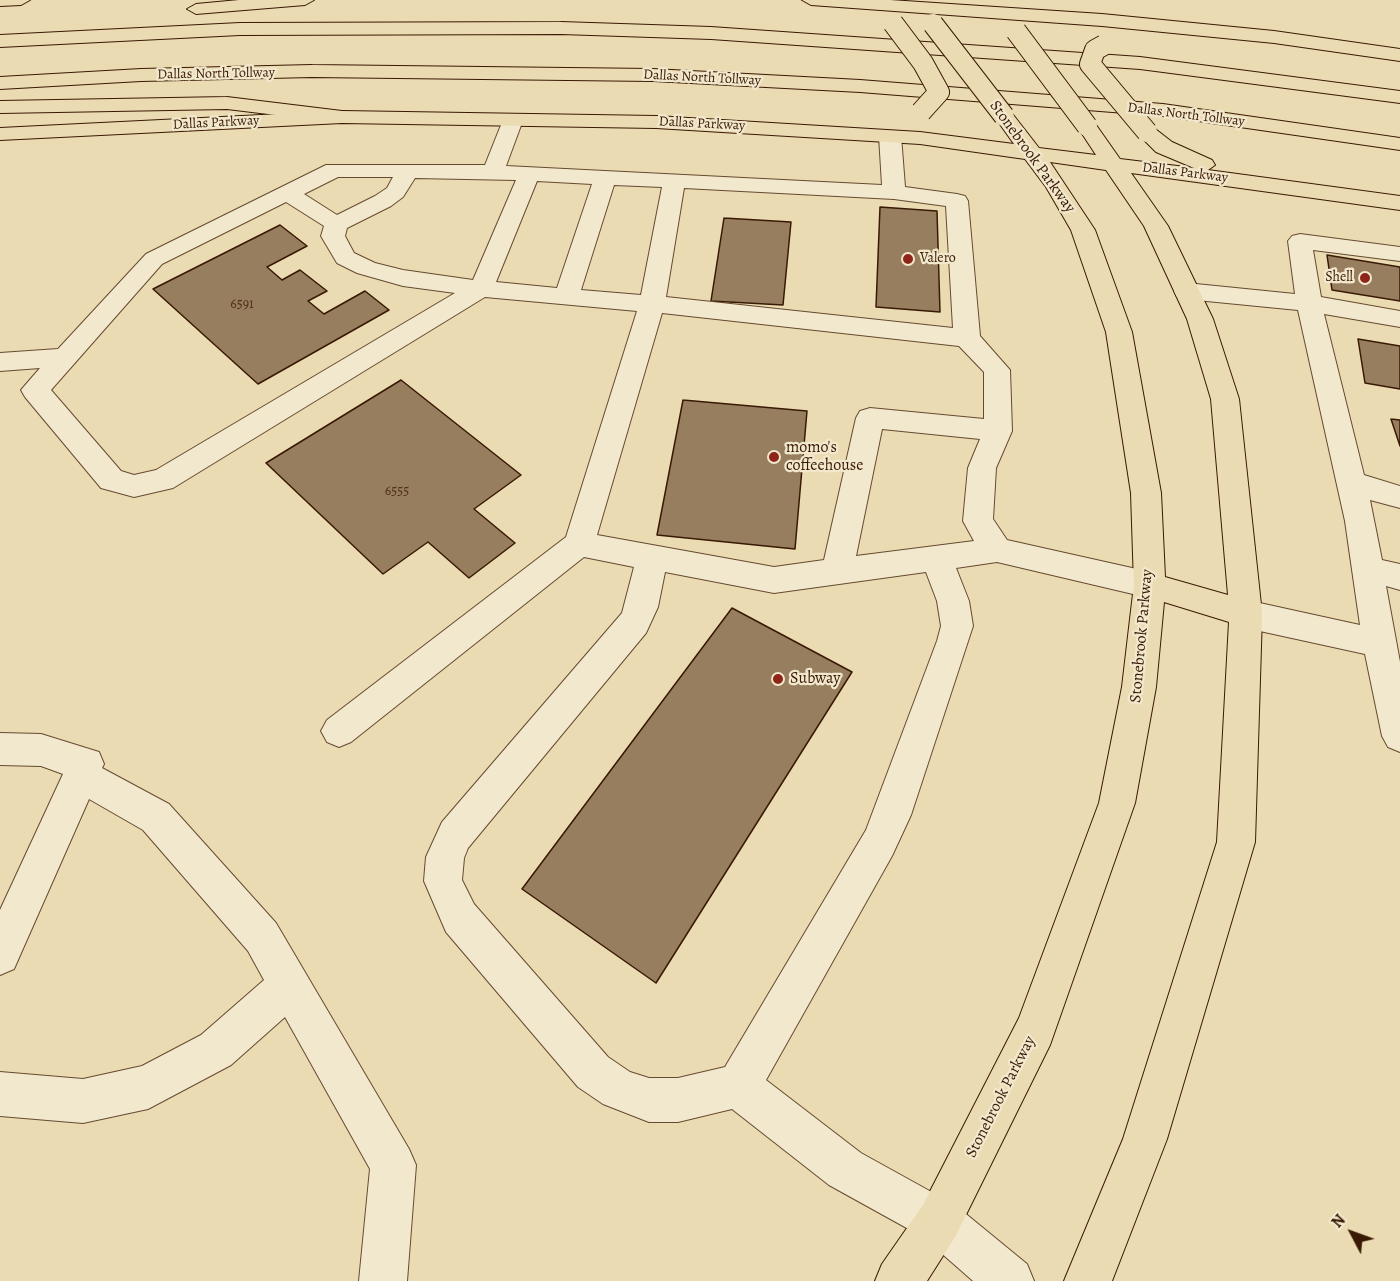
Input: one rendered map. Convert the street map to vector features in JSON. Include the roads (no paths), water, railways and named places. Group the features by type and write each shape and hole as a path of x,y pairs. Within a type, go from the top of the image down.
{"main road":[{"path":"0,1 21,0"},
{"path":"172,11 305,0"},
{"path":"811,0 926,11 998,6 1102,20 1274,37 1400,55"},
{"path":"656,122 714,111 874,120 921,112 939,92 923,63 893,23 866,10 827,1"},
{"path":"998,6 1114,164 1156,226 1200,319 1225,399 1246,614 1236,842 1145,1139 1088,1281"},
{"name":"Stonebrook Parkway","path":"898,1281 939,1221 1035,1030 1117,803 1139,687 1150,585 1146,493 1119,332 1083,230 1031,151 926,11"},
{"path":"0,41 240,29 561,28 711,33 1140,63 1400,97"},
{"path":"1274,37 1220,44 1123,38 1095,50 1090,64 1096,74 1147,132 1164,147 1198,164 1290,187"},
{"name":"Dallas North Tollway","path":"0,83 141,75 312,71 481,71 653,75 861,86 1163,111 1400,144"},
{"path":"0,107 227,103 342,117"},
{"name":"Dallas Parkway","path":"0,134 342,117 656,122 890,136 1031,151 1400,203"},
{"path":"1150,585 1246,614"}],"street":[{"path":"493,172 513,120"},
{"path":"890,136 894,192"},
{"path":"529,174 481,289 163,480 134,486 111,480 35,390 153,259 334,170 493,172 674,181 894,192 957,201 967,338 997,370 998,431 982,468 978,520 997,550"},
{"path":"408,171 395,192 383,201 336,224 333,236 345,258 366,268 403,278 481,289 652,304 967,338"},
{"path":"566,297 605,178"},
{"path":"339,731 579,544 652,304 674,181"},
{"path":"287,193 336,224"},
{"path":"1400,254 1301,240 1309,303 1351,483 1379,643 1400,736"},
{"path":"1186,291 1309,303 1400,319"},
{"path":"0,362 65,357"},
{"path":"837,571 870,418 998,431"},
{"path":"1351,483 1400,497"},
{"path":"579,544 774,580 997,550 1150,585"},
{"path":"652,557 642,607 634,623 455,834 445,857 443,881 460,918 593,1072 618,1089 649,1100 678,1100 738,1086 879,843 892,814 954,641 956,611 936,558"},
{"path":"1367,569 1400,577"},
{"path":"1246,614 1379,643"},
{"path":"0,749 41,750 86,764 0,955"},
{"path":"81,776 156,817 262,937 393,1165 383,1281"},
{"path":"0,1094 82,1101 148,1087 216,1050 290,984"},
{"path":"738,1086 845,1169 939,1221 1010,1281"}],"place":[{"name":"Valero","path":"908,259"},
{"name":"Shell","path":"1365,278"},
{"name":"momo's coffeehouse","path":"774,457"},
{"name":"Subway","path":"778,679"}]}
